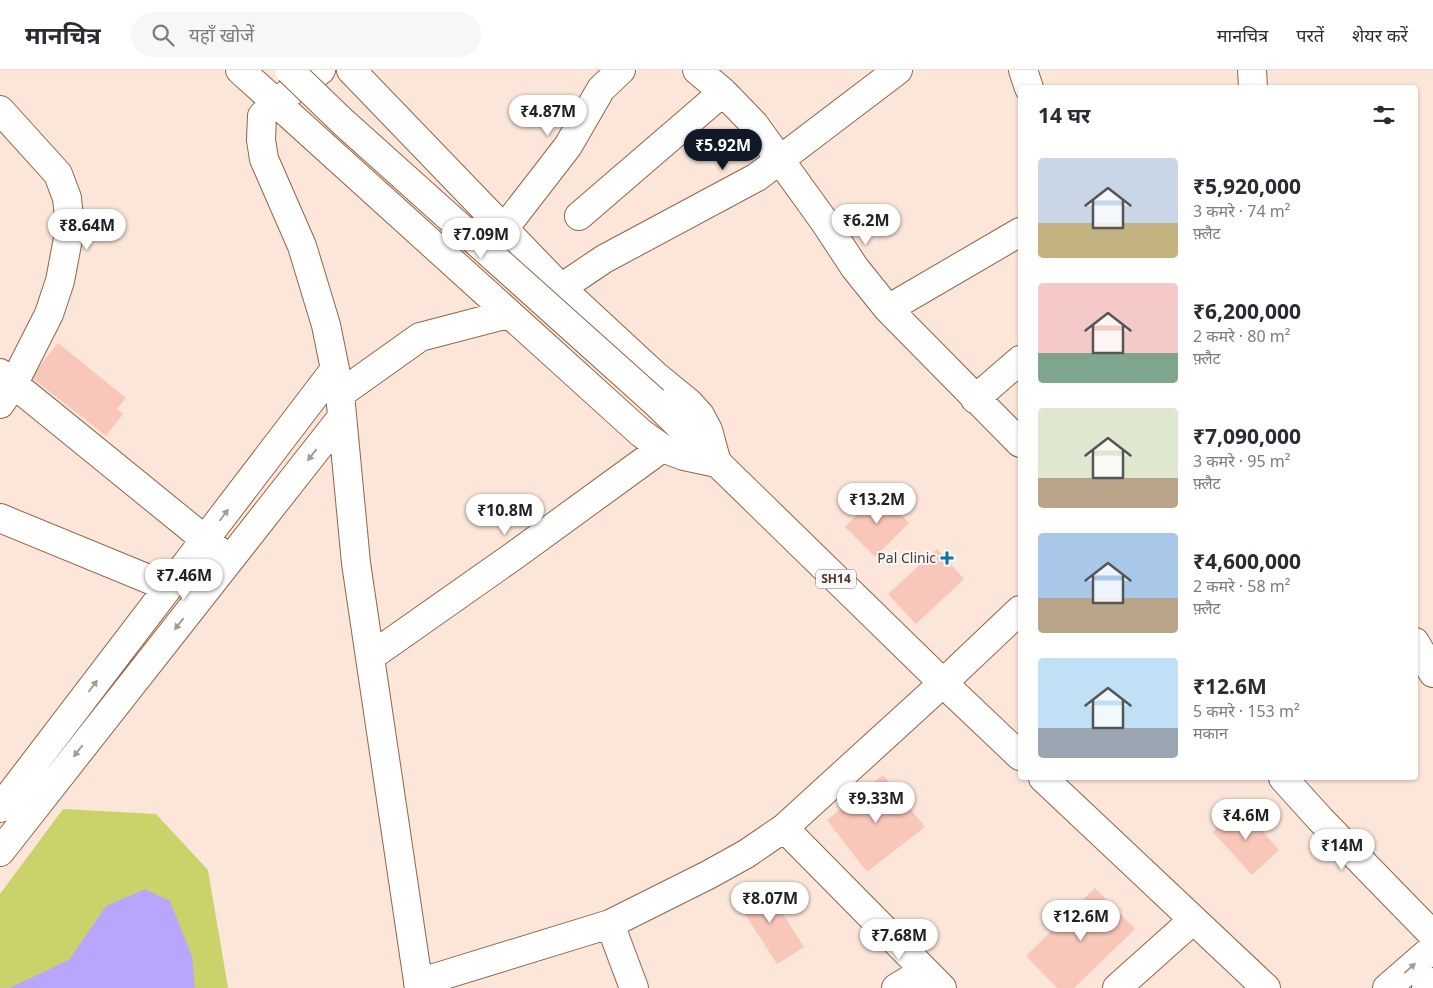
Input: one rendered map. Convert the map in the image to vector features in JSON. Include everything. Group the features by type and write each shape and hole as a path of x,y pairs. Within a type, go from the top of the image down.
{"street":[{"path":"240,70 279,100 508,314 641,433 662,448 684,456 717,463 708,430 700,415 688,402 655,376 561,288 503,230 351,70"},
{"name":"SH14","path":"289,70 343,122 654,401 1018,754"},
{"path":"304,70 279,100 262,116 261,140 264,158 302,246 326,325 339,393 356,563 419,986 610,924 746,854 784,828 1018,612"},
{"path":"279,100 321,70"},
{"path":"503,230 568,146 601,89 620,70"},
{"path":"697,70 723,92 754,124 855,268 888,309 1018,441"},
{"path":"561,288 604,259 756,177 898,70"},
{"path":"1023,70 1028,85"},
{"path":"1252,70 1252,85"},
{"path":"580,216 723,92"},
{"path":"0,110 58,174 66,198 70,228 60,281 49,314 4,388 230,559"},
{"path":"888,309 1018,233"},
{"path":"0,808 205,540 339,393 420,337 508,314"},
{"path":"975,399 1018,362"},
{"path":"0,852 230,559 339,393"},
{"path":"370,657 662,448"},
{"path":"0,518 168,587"},
{"path":"1418,647 1433,673"},
{"path":"1045,780 1266,988"},
{"path":"1285,780 1320,820 1433,934"},
{"path":"784,828 933,980"},
{"path":"1117,988 1193,920"},
{"path":"610,924 634,988"},
{"path":"1387,988 1433,948"},
{"path":"896,988 933,980"},
{"path":"1426,988 1433,982"}],"green space":[{"path":"63,809 156,814 208,870 228,988 0,988 0,894"}],"shaded area":[{"path":"145,889 170,901 192,956 195,988 9,988 69,960 106,906"}],"building":[{"path":"58,343 126,398 117,409 123,414 106,436 31,377"},
{"path":"879,492 909,523 875,557 845,527"},
{"path":"937,549 964,579 916,624 888,594"},
{"path":"883,775 925,827 867,872 827,820"},
{"path":"1241,807 1279,850 1252,875 1213,832"},
{"path":"763,883 804,947 777,964 736,900"},
{"path":"1095,888 1135,929 1074,988 1057,988 1026,956"}],"place":[{"name":"Pal Clinic","path":"947,558"}]}
